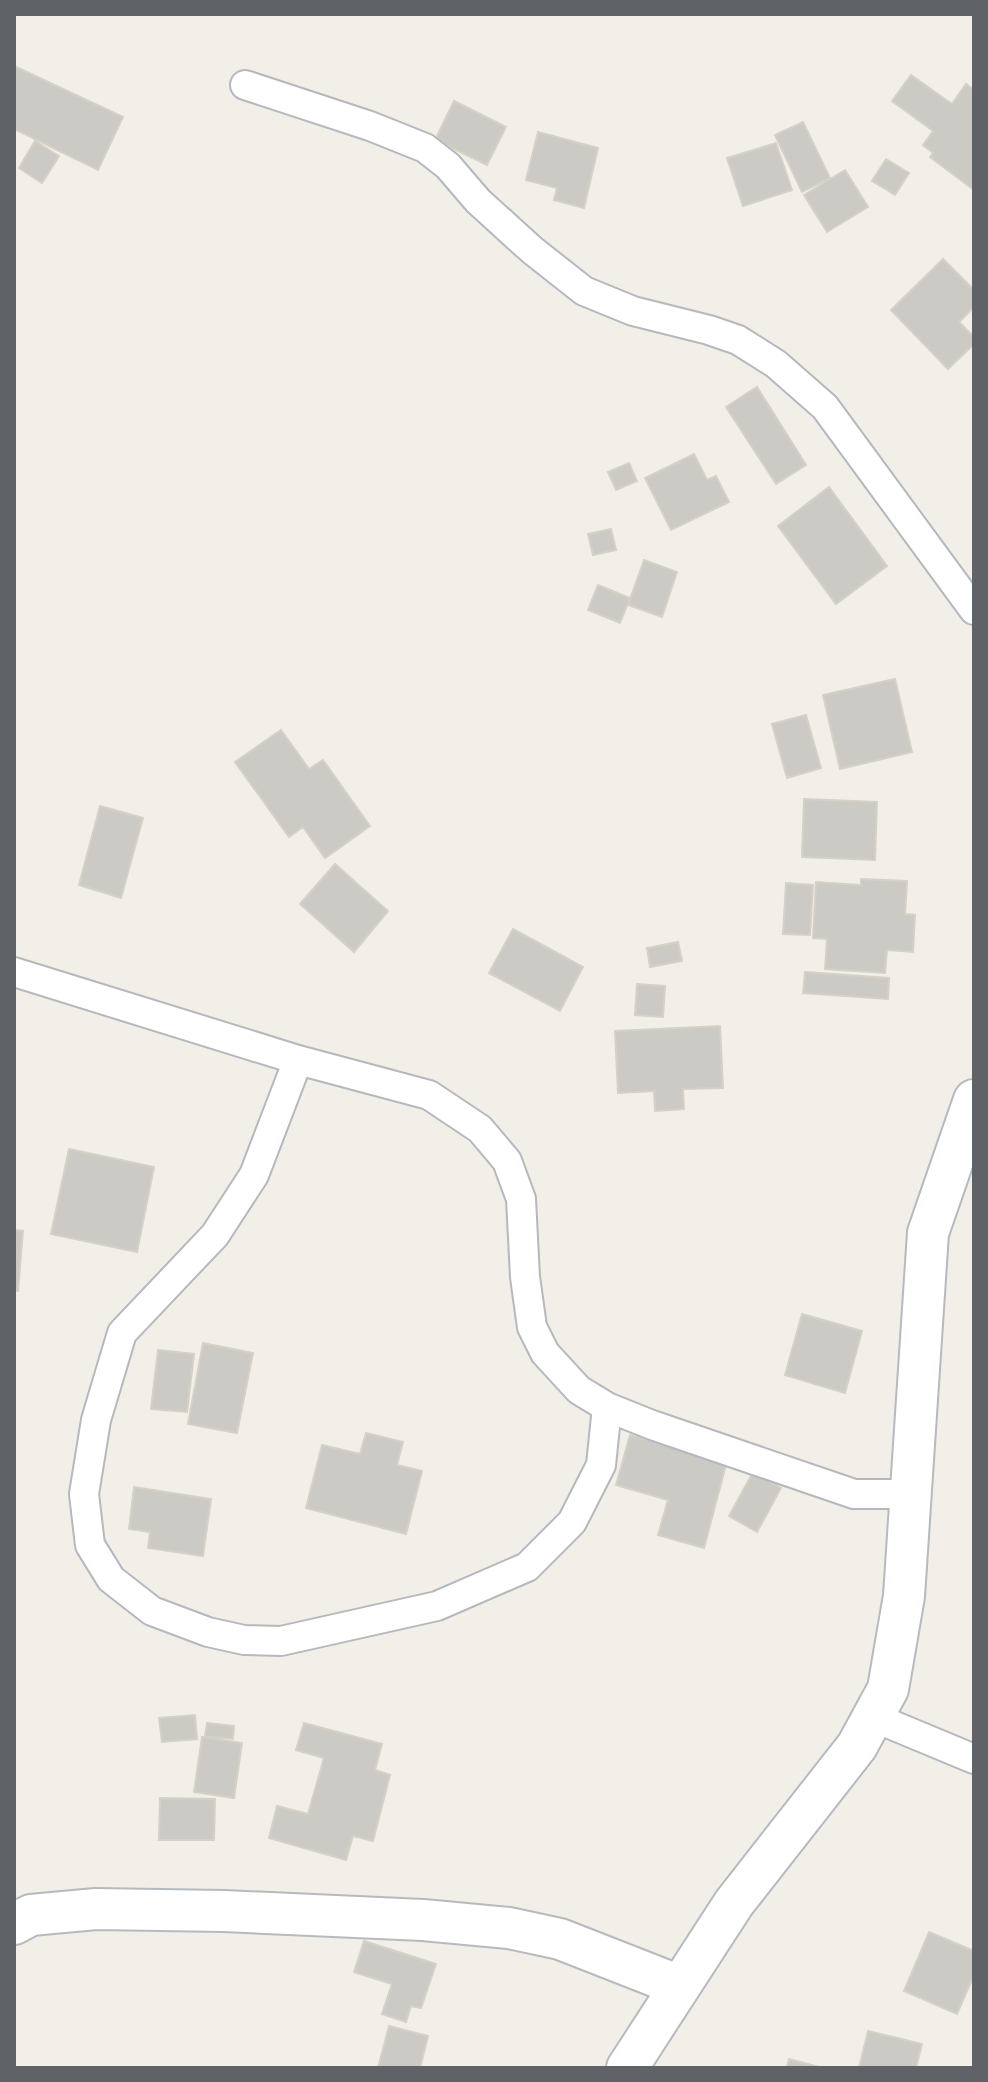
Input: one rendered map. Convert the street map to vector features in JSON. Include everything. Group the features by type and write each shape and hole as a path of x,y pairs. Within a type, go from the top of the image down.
{"street":[{"path":"245,85 370,126 425,148 448,166 478,201 532,250 584,291 633,311 738,340 776,364 825,407 974,610"},
{"path":"14,972 298,1060 429,1095 480,1129 507,1161 521,1199 525,1277 532,1327 545,1353 579,1390 607,1407 854,1494 911,1494"},
{"path":"298,1060 254,1175 215,1235 122,1333 96,1420 84,1494 90,1545 111,1579 152,1611 208,1632 244,1640 281,1641 437,1606 527,1567 572,1522 601,1465 607,1407"},
{"path":"627,2068 734,1903 857,1746 888,1689 904,1596 928,1233 974,1100"},
{"path":"873,1717 974,1759"},
{"path":"14,1924 31,1915 96,1909 239,1911 423,1920 509,1928 560,1939 680,1986"}],"building":[{"path":"14,66 123,117 98,170 14,129"},
{"path":"911,75 952,104 966,84 974,90 974,190 930,157 933,153 923,145 933,131 892,101"},
{"path":"454,101 506,127 487,165 435,140"},
{"path":"803,122 830,178 802,192 775,135"},
{"path":"538,132 598,148 584,208 554,200 557,188 526,180"},
{"path":"35,141 59,156 42,183 19,168"},
{"path":"776,143 792,190 743,206 727,158"},
{"path":"886,159 909,173 895,195 872,181"},
{"path":"845,170 868,207 827,232 804,195"},
{"path":"943,259 974,290 974,307 959,322 974,337 974,344 948,369 891,310"},
{"path":"757,387 806,465 776,484 726,407"},
{"path":"694,454 707,480 716,476 729,502 671,530 645,478"},
{"path":"629,463 637,481 616,490 608,472"},
{"path":"829,487 887,566 836,604 778,526"},
{"path":"611,529 616,550 593,555 588,534"},
{"path":"644,560 677,572 662,617 628,605"},
{"path":"598,585 630,598 620,623 588,610"},
{"path":"895,679 912,752 840,769 823,695"},
{"path":"806,715 821,768 787,778 772,724"},
{"path":"281,730 309,769 323,760 370,826 325,858 303,827 289,837 235,762"},
{"path":"804,799 877,802 875,860 802,857"},
{"path":"100,806 143,818 121,898 79,885"},
{"path":"335,864 388,911 354,952 300,904"},
{"path":"861,879 907,881 905,914 915,915 913,952 887,950 885,973 825,969 827,939 813,938 816,882 861,885"},
{"path":"786,883 813,885 810,935 783,934"},
{"path":"513,929 583,967 560,1011 489,973"},
{"path":"678,942 682,961 650,967 647,948"},
{"path":"805,972 889,978 888,999 803,993"},
{"path":"637,984 665,986 663,1017 635,1015"},
{"path":"720,1026 723,1088 683,1089 684,1109 655,1111 654,1091 618,1093 615,1031"},
{"path":"69,1149 154,1167 137,1252 51,1234"},
{"path":"14,1230 23,1231 18,1291 14,1290"},
{"path":"802,1314 862,1331 845,1393 785,1375"},
{"path":"203,1343 253,1353 237,1433 188,1424"},
{"path":"158,1350 194,1354 187,1412 151,1409"},
{"path":"366,1433 403,1442 397,1465 422,1471 406,1534 306,1508 322,1445 360,1454"},
{"path":"630,1435 727,1461 704,1548 658,1535 668,1500 616,1485"},
{"path":"753,1472 781,1488 757,1532 729,1516"},
{"path":"134,1487 211,1499 203,1556 148,1548 150,1532 129,1529"},
{"path":"195,1715 197,1739 162,1742 159,1718"},
{"path":"207,1723 234,1726 233,1739 205,1736"},
{"path":"304,1723 382,1744 375,1770 390,1775 373,1841 353,1836 346,1860 269,1838 277,1806 308,1814 324,1758 296,1750"},
{"path":"202,1737 242,1743 234,1798 194,1792"},
{"path":"160,1798 215,1799 214,1840 159,1840"},
{"path":"929,1932 974,1951 974,1975 957,2014 904,1991"},
{"path":"364,1941 436,1964 421,2008 411,2006 406,2022 382,2014 392,1984 354,1972"},
{"path":"389,2026 428,2036 420,2068 378,2068"},
{"path":"868,2031 922,2044 916,2068 859,2068"},
{"path":"789,2059 819,2067 819,2068 787,2068"}]}
